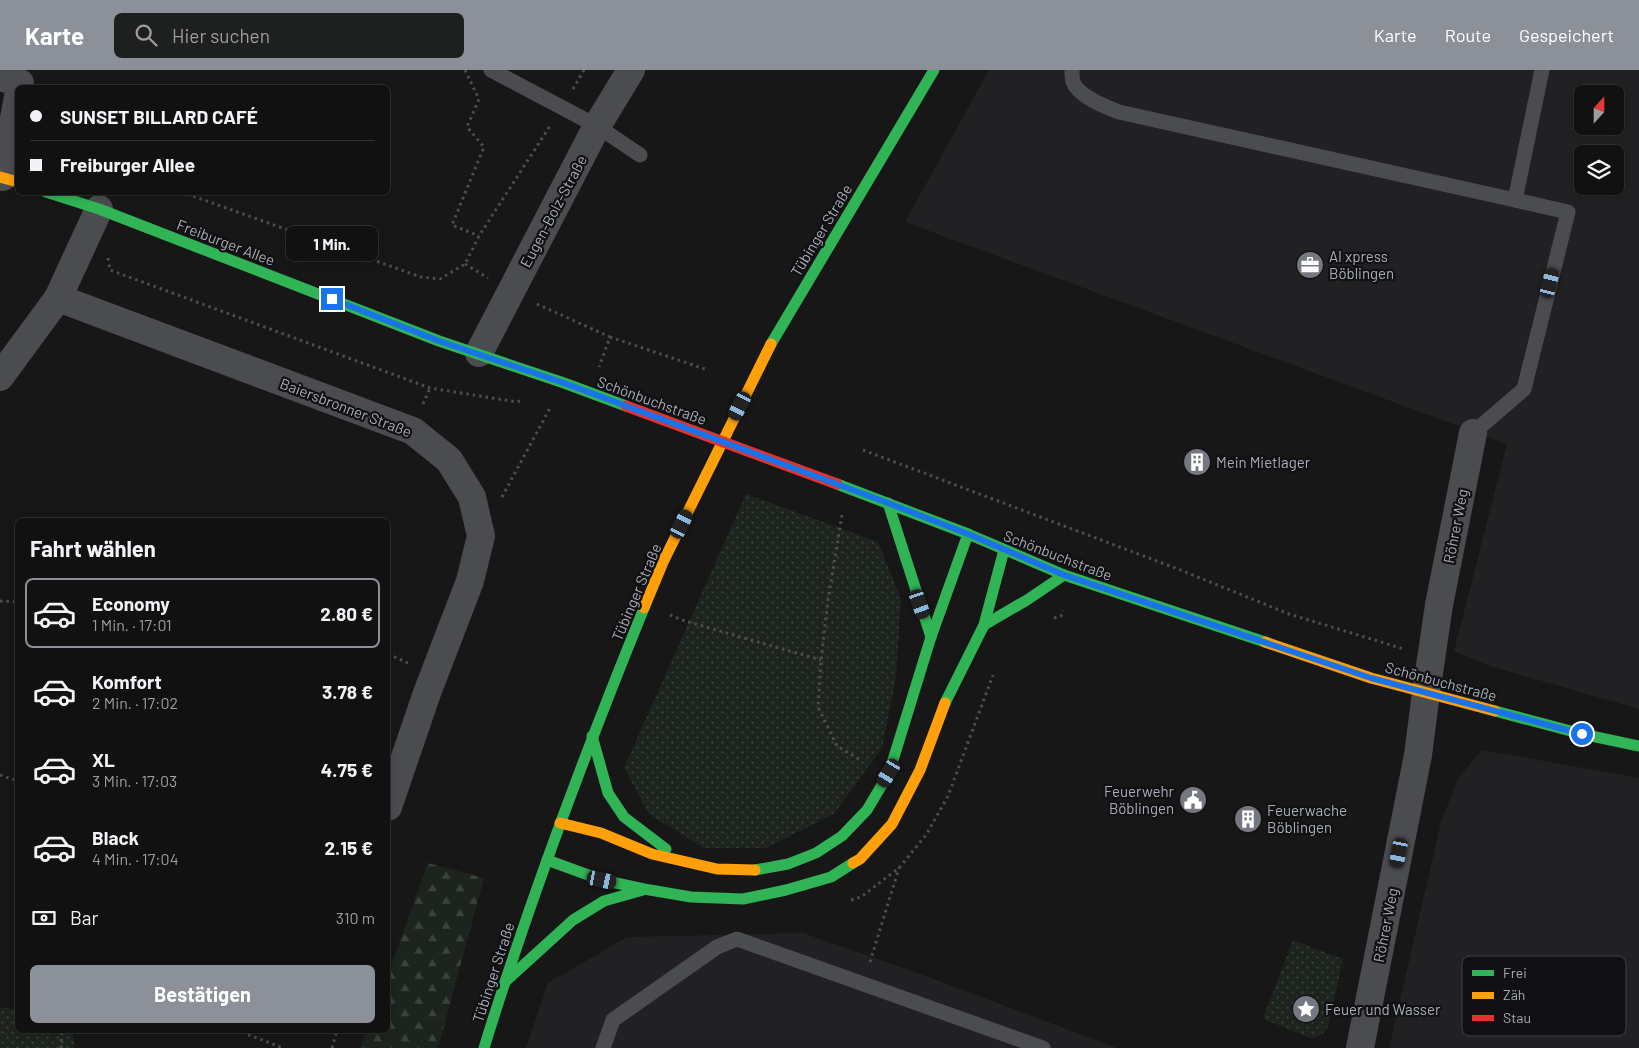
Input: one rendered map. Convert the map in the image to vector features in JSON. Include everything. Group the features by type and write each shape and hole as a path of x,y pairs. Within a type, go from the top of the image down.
{"main road":[{"name":"Tübinger Straße","path":"484,1048 546,860 592,736 664,560 774,340 934,70"},
{"name":"Freiburger Allee","path":"55,195 99,210 439,341 479,353"},
{"name":"Schönbuchstraße","path":"479,353 888,503 968,534 1064,575 1363,675 1582,734 1639,746"},
{"path":"888,503 931,637"},
{"path":"560,823 601,833 652,854 717,869 755,870 795,861 816,853 842,836 868,810 889,773 931,637 968,534"},
{"path":"546,860 602,880 644,889 691,897 743,899 786,890 831,876 860,859 892,824 920,770 948,696 984,625 1004,550"},
{"path":"984,625 1027,600 1064,575"},
{"path":"592,736 608,793 624,817 679,859"},
{"path":"504,983 573,920 604,901 644,889"}],"street":[{"name":"Eugen-Bolz-Straße","path":"479,353 597,126 631,70"},
{"path":"7,179 15,94"},
{"path":"0,377 58,298 99,210"},
{"name":"Baiersbronner Straße","path":"58,298 413,431 449,460 472,497 481,536 470,582 432,680 390,801"},
{"name":"Röhrer Weg","path":"1360,1048 1418,755 1439,605 1473,433"}],"lane":[{"path":"491,70 597,126 640,155"},
{"path":"1072,70 1073,84 1083,93 1097,103 1119,112 1515,200 1542,70"},
{"name":"Röhrer Weg","path":"1473,433 1524,389 1568,212 1515,200"},
{"path":"603,1048 613,1020 717,947 737,940 1043,1048"}],"path":[{"path":"465,70 479,99 467,127 484,147 452,225 479,236"},
{"path":"189,195 420,277 440,279 465,264 479,236 584,70"},
{"path":"107,252 110,270 430,388 517,402 525,398"},
{"path":"465,264 510,292 610,337 705,369"},
{"path":"481,536 564,383 599,367 610,337"},
{"path":"863,450 1178,569 1289,614 1431,657"},
{"path":"846,488 820,660 818,707 837,746 865,762"},
{"path":"1046,620 1061,616 1076,579"},
{"path":"0,601 15,602"},
{"path":"646,604 685,621 820,660"},
{"path":"948,796 996,668"},
{"path":"0,775 15,780"},
{"path":"863,984 899,868"},
{"path":"61,1048 62,1033"},
{"path":"244,1033 283,1048"},
{"path":"332,1048 336,1033"}],"shaded area":[{"path":"989,70 1639,70 1639,709 1490,666 1454,651 1507,444 905,222"},
{"path":"1482,750 1639,778 1639,1048 1389,1048 1441,822 1458,778"},
{"path":"803,933 923,975 1117,1048 526,1048 548,983 627,937"}],"green space":[{"path":"746,494 878,542 901,599 896,677 882,748 834,814 766,848 704,848 649,814 624,768"},
{"path":"428,863 484,878 438,1048 360,1048 366,1033 390,1033 390,968"},
{"path":"1293,940 1343,959 1328,1027 1321,1035 1311,1038 1263,1019"},
{"path":"0,1007 15,1010 15,1033 73,1033 74,1048 0,1048"}],"traffic: fast":[{"path":"771,344 934,70"},
{"path":"55,195 99,209 439,341 626,406"},
{"path":"837,484 968,534 1064,575 1265,642"},
{"path":"888,503 931,637"},
{"path":"755,870 788,864 816,853 842,836 867,810 889,773 931,637 968,534"},
{"path":"945,703 984,625 1004,550"},
{"path":"984,625 1027,600 1064,575"},
{"path":"484,1048 559,826 644,608"},
{"path":"1495,711 1582,734 1639,746"},
{"path":"592,736 608,793 624,817 666,849"},
{"path":"547,860 602,880 644,889 691,897 743,899 786,890 831,877 853,863"},
{"path":"506,981 573,920 604,901 643,890"}],"traffic: slow":[{"path":"0,177 15,181"},
{"path":"644,608 664,560 771,344"},
{"path":"1265,642 1371,678 1495,711"},
{"path":"853,863 860,859 892,824 920,770 945,703"},
{"path":"560,823 601,833 652,854 717,869 755,870"}],"traffic: jam":[{"path":"626,406 837,484"}],"place":[{"name":"AI xpress Böblingen","path":"1310,265"},
{"name":"Mein Mietlager","path":"1197,462"},
{"name":"Feuerwehr Böblingen","path":"1193,800"},
{"name":"Feuerwache Böblingen","path":"1248,819"},
{"name":"Feuer und Wasser","path":"1306,1009"}],"route":[{"path":"332,299 439,341 564,383 888,503 968,534 1064,575 1371,678 1582,734"}]}
